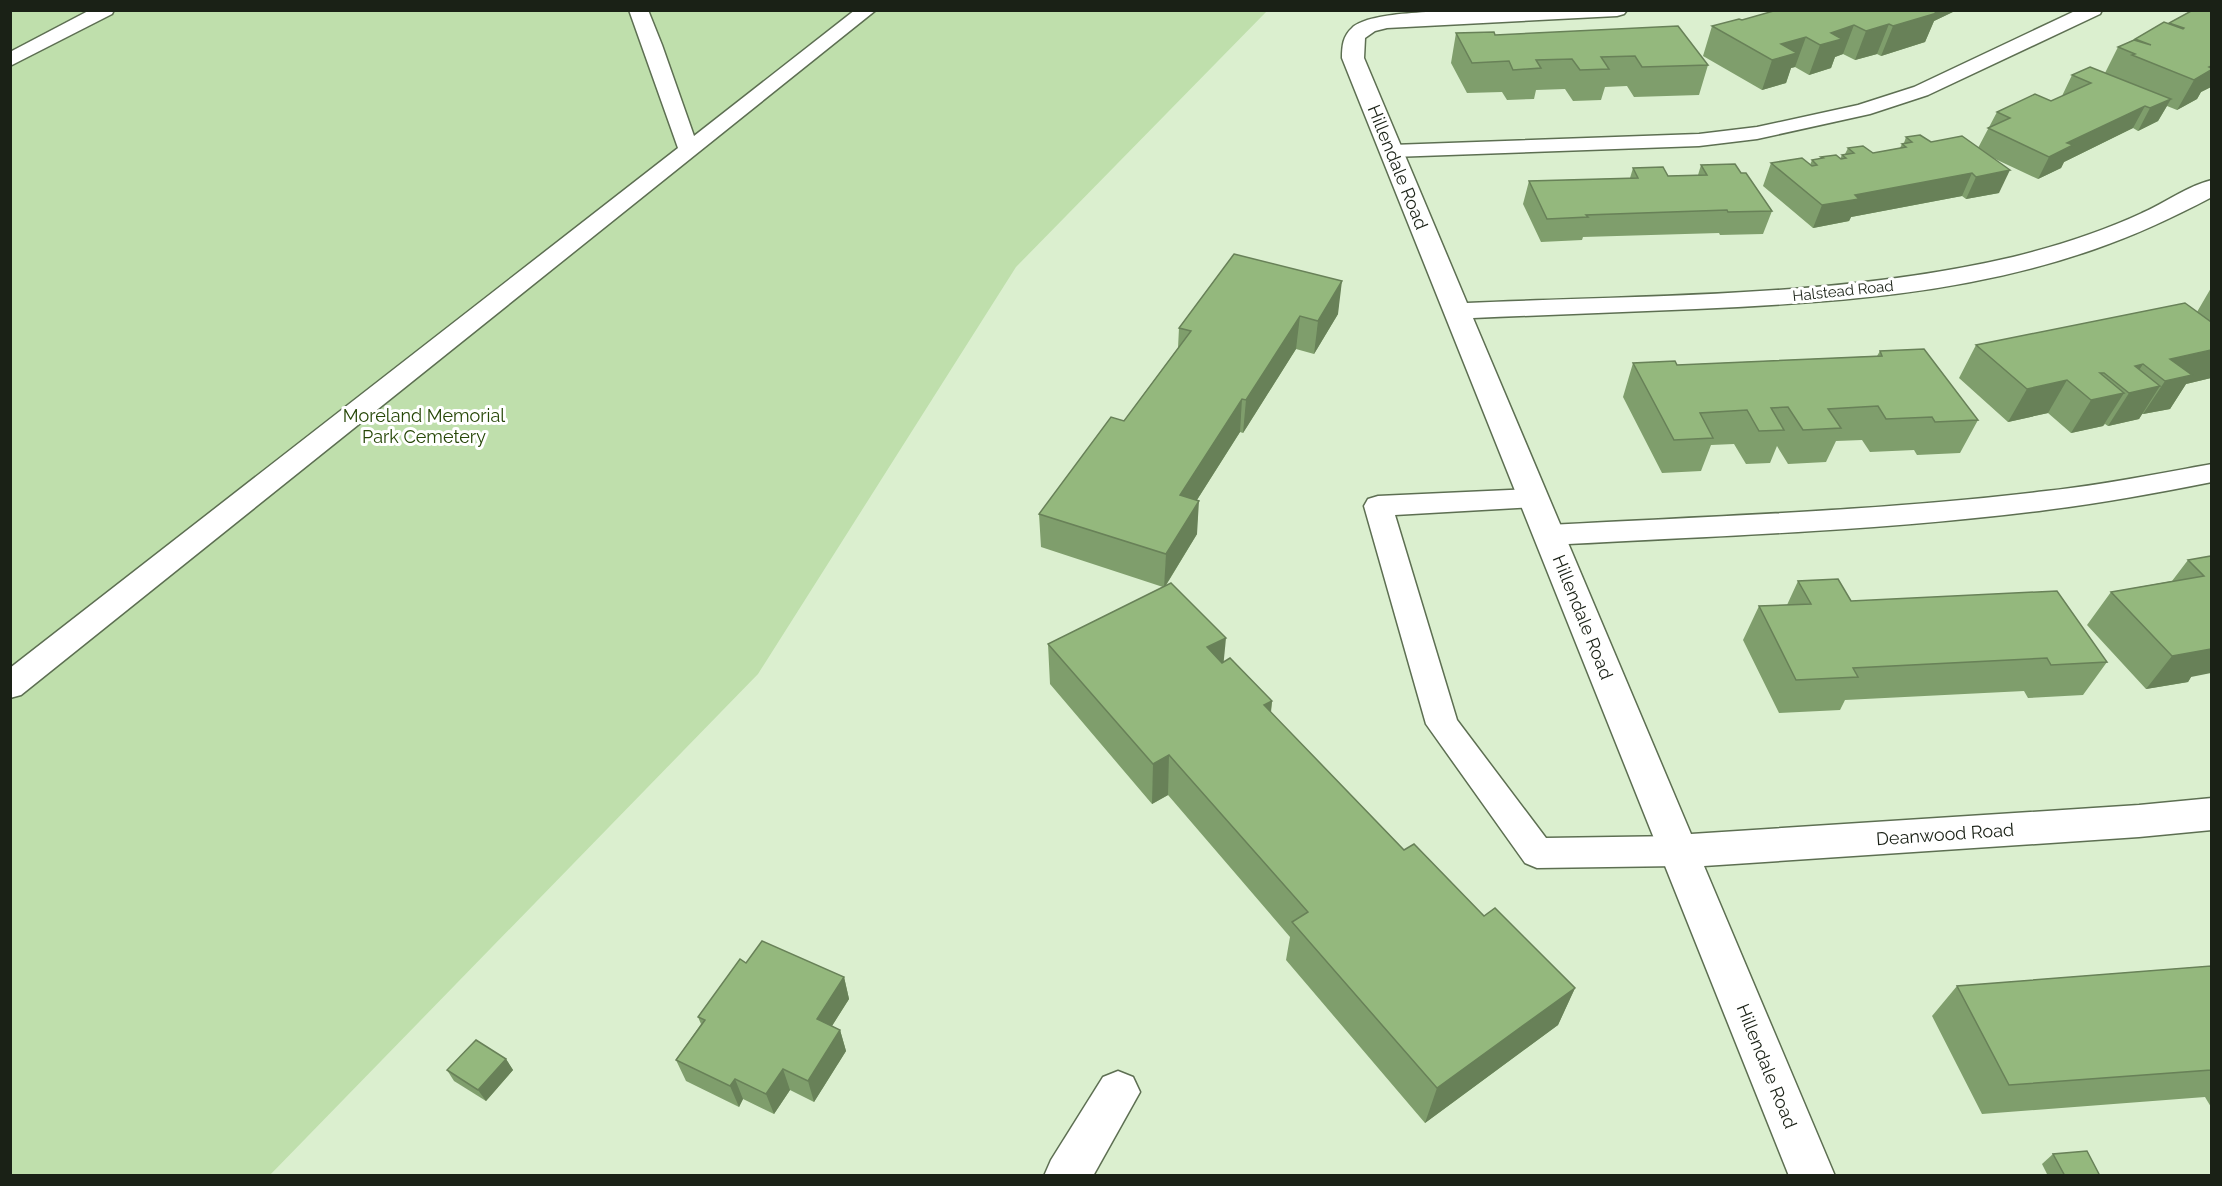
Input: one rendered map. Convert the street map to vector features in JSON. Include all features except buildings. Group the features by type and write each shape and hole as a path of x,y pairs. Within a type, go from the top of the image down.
{"street":[{"name":"Hillendale Road","path":"1617,10 1383,23 1363,27 1354,36 1351,46 1353,58 1812,1176"},
{"name":"Halstead Road","path":"1457,311 1730,300 1902,285 1982,271 2063,250 2135,226 2211,187"},
{"name":"Deanwood Road","path":"1679,851 2139,821 2211,813"},
{"path":"1067,1176 1118,1092"}],"lane":[{"path":"638,10 649,31 677,125 690,150"},
{"path":"10,686 867,10"},
{"path":"1392,151 1699,140 1757,133 1863,110 1921,91 2093,10"},
{"path":"10,60 105,11"},
{"path":"1549,535 1950,512 2078,496 2211,473"},
{"path":"1534,498 1378,507 1442,724 1537,853 1679,851"}],"green space":[{"name":"Moreland Memorial Park Cemetery","path":"10,11 1267,11 1016,267 758,674 269,1176 11,1175"}]}
